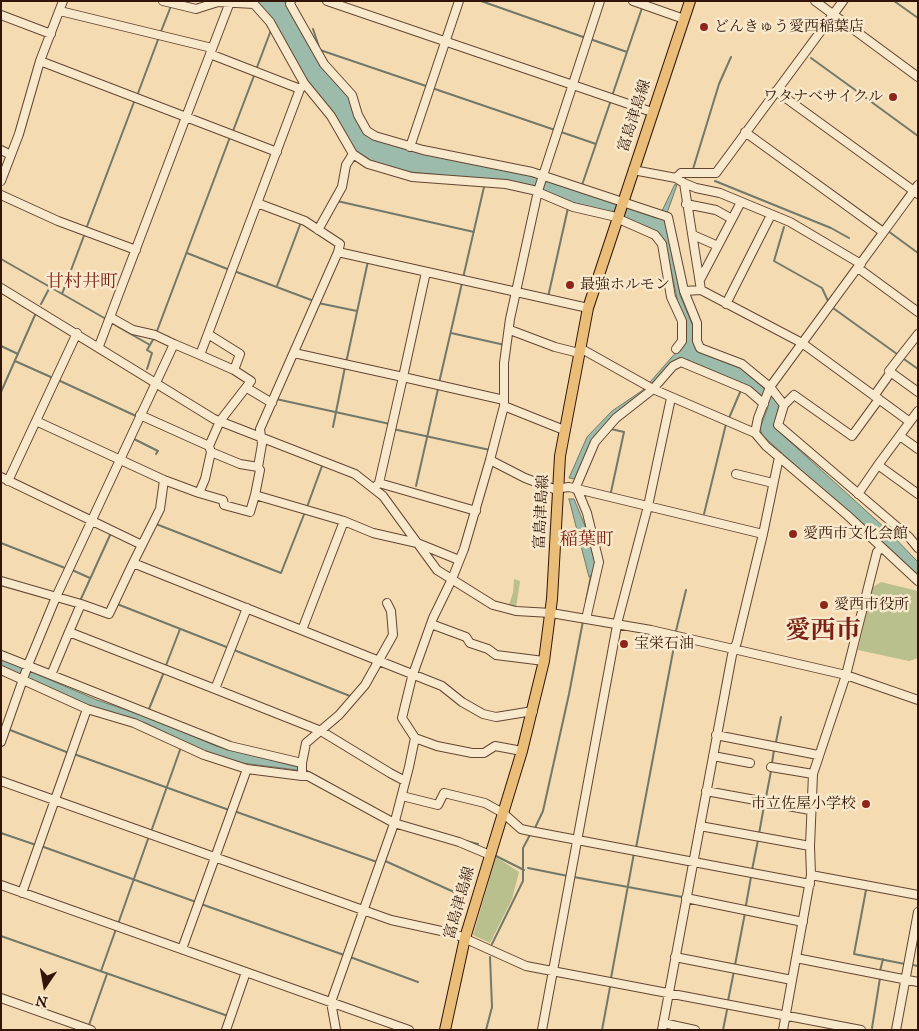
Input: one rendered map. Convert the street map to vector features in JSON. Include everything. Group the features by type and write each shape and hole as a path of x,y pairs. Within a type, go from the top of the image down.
{"main road":[{"name":"富島津島線","path":"445,1030 465,938 522,751 544,661 551,614 558,488 564,430 588,308 690,1"}],"street":[{"path":"1,181 12,155 40,61 63,1"},
{"path":"163,1 196,9 203,9 218,2 254,4 258,7 270,22 302,86 331,116 353,154 368,164 412,177 506,184 537,191 573,207 617,218 655,235 662,244 671,297 682,321 682,341 676,348"},
{"path":"328,1 652,112"},
{"path":"410,147 459,1"},
{"path":"522,751 495,746 484,753 472,753 437,746 416,738 402,718 414,674 448,584 460,560 476,511 504,403 504,363 510,319 537,191 600,1"},
{"path":"632,1 684,19"},
{"path":"815,1 918,77"},
{"path":"676,178 681,173 716,173 843,1"},
{"path":"99,346 230,2"},
{"path":"290,2 324,64 352,95 361,123 375,136 410,147 506,165 667,217 684,291 697,323 700,348 742,364 770,389 784,405"},
{"path":"60,11 211,51 302,86"},
{"path":"1,15 51,34"},
{"path":"40,61 276,152"},
{"path":"200,355 302,86"},
{"path":"755,433 770,389 883,232 916,190 776,91"},
{"path":"745,132 883,232"},
{"path":"1,150 12,155"},
{"path":"318,230 342,187 346,165 353,154"},
{"path":"633,170 676,178 696,188 720,193 790,222 859,266 918,312"},
{"path":"684,183 701,290"},
{"path":"1,195 58,221 136,250"},
{"path":"700,280 741,202"},
{"path":"36,421 164,480 223,500 224,505 250,512 260,470 258,467 262,444 260,429 340,244 305,221 257,203"},
{"path":"686,204 716,210 732,219"},
{"path":"726,304 771,214"},
{"path":"693,235 718,246"},
{"path":"338,252 588,308"},
{"path":"426,272 403,377 376,485 437,570 493,605 516,611 584,618 617,624 734,649 846,675 918,700"},
{"path":"2,290 99,346 220,422 260,439 342,468 376,485 476,511"},
{"path":"684,291 701,290 802,343 910,422"},
{"path":"110,318 134,330 155,336 234,370 251,381 220,422 210,449 205,479 199,493"},
{"path":"510,330 555,347 580,350 671,398 755,433 779,457 918,581"},
{"path":"77,333 36,421 5,479 142,545"},
{"path":"208,334 240,354 234,370"},
{"path":"918,334 889,371 891,372 877,397 852,436 794,396 784,405 779,427 909,537 918,548"},
{"path":"1,742 24,680 27,666 56,597 174,344"},
{"path":"294,353 403,377 504,403 564,430"},
{"path":"584,618 599,562 587,513 576,489 594,442 616,418 673,366 684,362 748,390 764,403"},
{"path":"891,372 918,392"},
{"path":"247,388 272,403"},
{"path":"542,1030 617,624 648,506 671,398"},
{"path":"858,494 918,411"},
{"path":"140,415 240,464 258,467"},
{"path":"900,436 918,449"},
{"path":"695,1030 662,1026 716,735 779,457"},
{"path":"490,460 526,478 558,488 576,489 763,534"},
{"path":"878,465 918,494"},
{"path":"736,474 773,483"},
{"path":"1,581 109,614 160,508 164,480"},
{"path":"255,495 344,521 373,533 417,543 460,560"},
{"path":"302,630 344,521"},
{"path":"783,1030 810,884 810,810 813,774 846,675 877,552 881,548"},
{"path":"133,564 414,674 442,686 462,702 483,714 496,717 533,711"},
{"path":"302,770 306,744 339,715 365,684 380,661 386,644 393,635 391,611 387,603"},
{"path":"51,675 81,604"},
{"path":"216,690 247,608"},
{"path":"432,624 466,637 470,643 488,649 496,655 544,661"},
{"path":"69,632 321,731 390,774 406,781"},
{"path":"1,655 230,746 302,770 308,776 394,824 460,842 490,855"},
{"path":"1,670 87,709 134,723 204,755 247,769 302,770"},
{"path":"22,892 87,709"},
{"path":"716,735 818,755"},
{"path":"336,1030 331,1002 394,824 416,738"},
{"path":"712,756 750,763"},
{"path":"771,767 813,774"},
{"path":"182,949 247,769"},
{"path":"1,781 391,920 438,929 465,938 515,962 840,1028 860,1030"},
{"path":"706,791 810,810"},
{"path":"402,796 438,805 444,793 485,803 503,812 522,829 810,884"},
{"path":"700,826 810,846"},
{"path":"811,875 918,895"},
{"path":"1,885 409,1030"},
{"path":"686,898 803,922"},
{"path":"896,1030 918,914"},
{"path":"675,957 792,980"},
{"path":"796,958 918,982"},
{"path":"226,1030 246,972"},
{"path":"1,998 90,1030"}],"green space":[{"path":"514,579 520,581 516,608 508,607 513,593"},
{"path":"881,582 918,591 918,658 909,661 858,650 873,587"},
{"path":"496,857 519,872 512,899 490,943 473,935"}],"shaded area":[{"path":"256,1 284,1 350,97 360,128 371,139 430,155 521,172 656,218 659,217 675,184 677,185 665,223 668,225 680,295 694,329 695,348 698,352 740,368 774,397 779,405 775,422 776,429 886,529 918,562 918,577 762,435 760,428 768,407 761,395 746,385 688,360 680,358 673,362 653,385 593,438 575,479 569,478 587,437 612,411 643,390 686,341 666,246 613,211 608,212 567,201 504,181 410,172 367,161 348,144 312,91 274,23"},
{"path":"569,499 574,499 590,538 596,563 593,578 589,577"},
{"path":"1,659 97,700 150,718 216,746 305,769 305,771 242,763 204,752 146,723 82,704 1,666"}],"waterway":[{"path":"481,1 586,38"},
{"path":"840,12 848,1"},
{"path":"894,1 918,18"},
{"path":"160,34 171,6"},
{"path":"612,96 642,8"},
{"path":"313,29 320,50 429,87"},
{"path":"256,70 271,30"},
{"path":"137,96 159,37"},
{"path":"590,39 627,52"},
{"path":"693,169 719,84 731,57"},
{"path":"811,58 858,92"},
{"path":"233,131 255,73"},
{"path":"432,88 555,130"},
{"path":"866,98 918,136"},
{"path":"582,185 611,100"},
{"path":"86,229 134,102"},
{"path":"561,132 596,144"},
{"path":"157,331 230,137"},
{"path":"683,177 716,177"},
{"path":"815,178 882,226"},
{"path":"715,181 831,228 849,238"},
{"path":"463,278 484,187"},
{"path":"337,201 474,232"},
{"path":"548,297 568,208"},
{"path":"277,286 301,222"},
{"path":"784,227 774,261 822,288 828,301"},
{"path":"888,231 918,253"},
{"path":"62,294 85,233"},
{"path":"187,253 230,270"},
{"path":"1,259 106,319"},
{"path":"346,363 368,261"},
{"path":"234,271 314,301"},
{"path":"439,383 462,283"},
{"path":"41,304 50,287"},
{"path":"318,303 357,311"},
{"path":"833,308 897,354"},
{"path":"1,392 35,315"},
{"path":"115,325 150,345"},
{"path":"451,333 505,345"},
{"path":"147,369 152,353 147,350 154,338"},
{"path":"1,346 18,354"},
{"path":"901,357 918,369"},
{"path":"15,361 53,378"},
{"path":"333,427 345,367"},
{"path":"58,380 136,416"},
{"path":"416,486 438,389"},
{"path":"729,418 741,390"},
{"path":"276,399 390,424"},
{"path":"704,514 726,424"},
{"path":"393,429 490,450"},
{"path":"611,429 624,432 611,492"},
{"path":"134,438 158,451 156,454"},
{"path":"307,507 322,466"},
{"path":"156,524 281,573 305,512"},
{"path":"80,601 111,533"},
{"path":"1,543 65,568"},
{"path":"72,570 90,578"},
{"path":"586,601 591,576"},
{"path":"676,631 686,590"},
{"path":"117,604 229,648"},
{"path":"534,830 543,811 583,621"},
{"path":"165,668 180,629"},
{"path":"636,848 675,641"},
{"path":"234,650 350,696"},
{"path":"149,709 164,672"},
{"path":"776,742 781,717"},
{"path":"328,729 338,721"},
{"path":"10,730 69,753"},
{"path":"152,829 181,747"},
{"path":"772,763 774,750"},
{"path":"74,754 229,810"},
{"path":"305,770 327,782"},
{"path":"766,797 771,771"},
{"path":"759,834 764,806"},
{"path":"234,811 377,862"},
{"path":"1,833 36,845"},
{"path":"492,944 523,881 523,848 531,833"},
{"path":"118,924 148,839"},
{"path":"752,870 758,840"},
{"path":"466,841 478,844"},
{"path":"41,846 196,902"},
{"path":"611,978 634,853"},
{"path":"496,856 524,870"},
{"path":"383,860 454,892"},
{"path":"528,868 568,876"},
{"path":"574,877 682,897"},
{"path":"746,905 751,877"},
{"path":"866,890 854,954 905,964"},
{"path":"201,904 344,955"},
{"path":"735,965 745,913"},
{"path":"101,971 116,929"},
{"path":"1,936 228,1016"},
{"path":"350,957 418,982"},
{"path":"486,1030 492,1007 490,957"},
{"path":"880,971 883,959"},
{"path":"913,965 918,966"},
{"path":"728,1001 734,971"},
{"path":"89,1025 107,974"},
{"path":"872,1028 880,978"},
{"path":"602,1030 610,987"},
{"path":"723,1030 727,1010"}],"place":[{"name":"どんきゅう愛西稲葉店","path":"704,27"},
{"name":"ワタナベサイクル","path":"893,97"},
{"name":"最強ホルモン","path":"570,285"},
{"name":"愛西市文化会館","path":"793,534"},
{"name":"愛西市役所","path":"824,605"},
{"name":"宝栄石油","path":"624,644"},
{"name":"市立佐屋小学校","path":"866,804"}],"district":[{"name":"甘村井町","path":"82,283"},
{"name":"稲葉町","path":"587,541"},
{"name":"愛西市","path":"823,632"}]}
